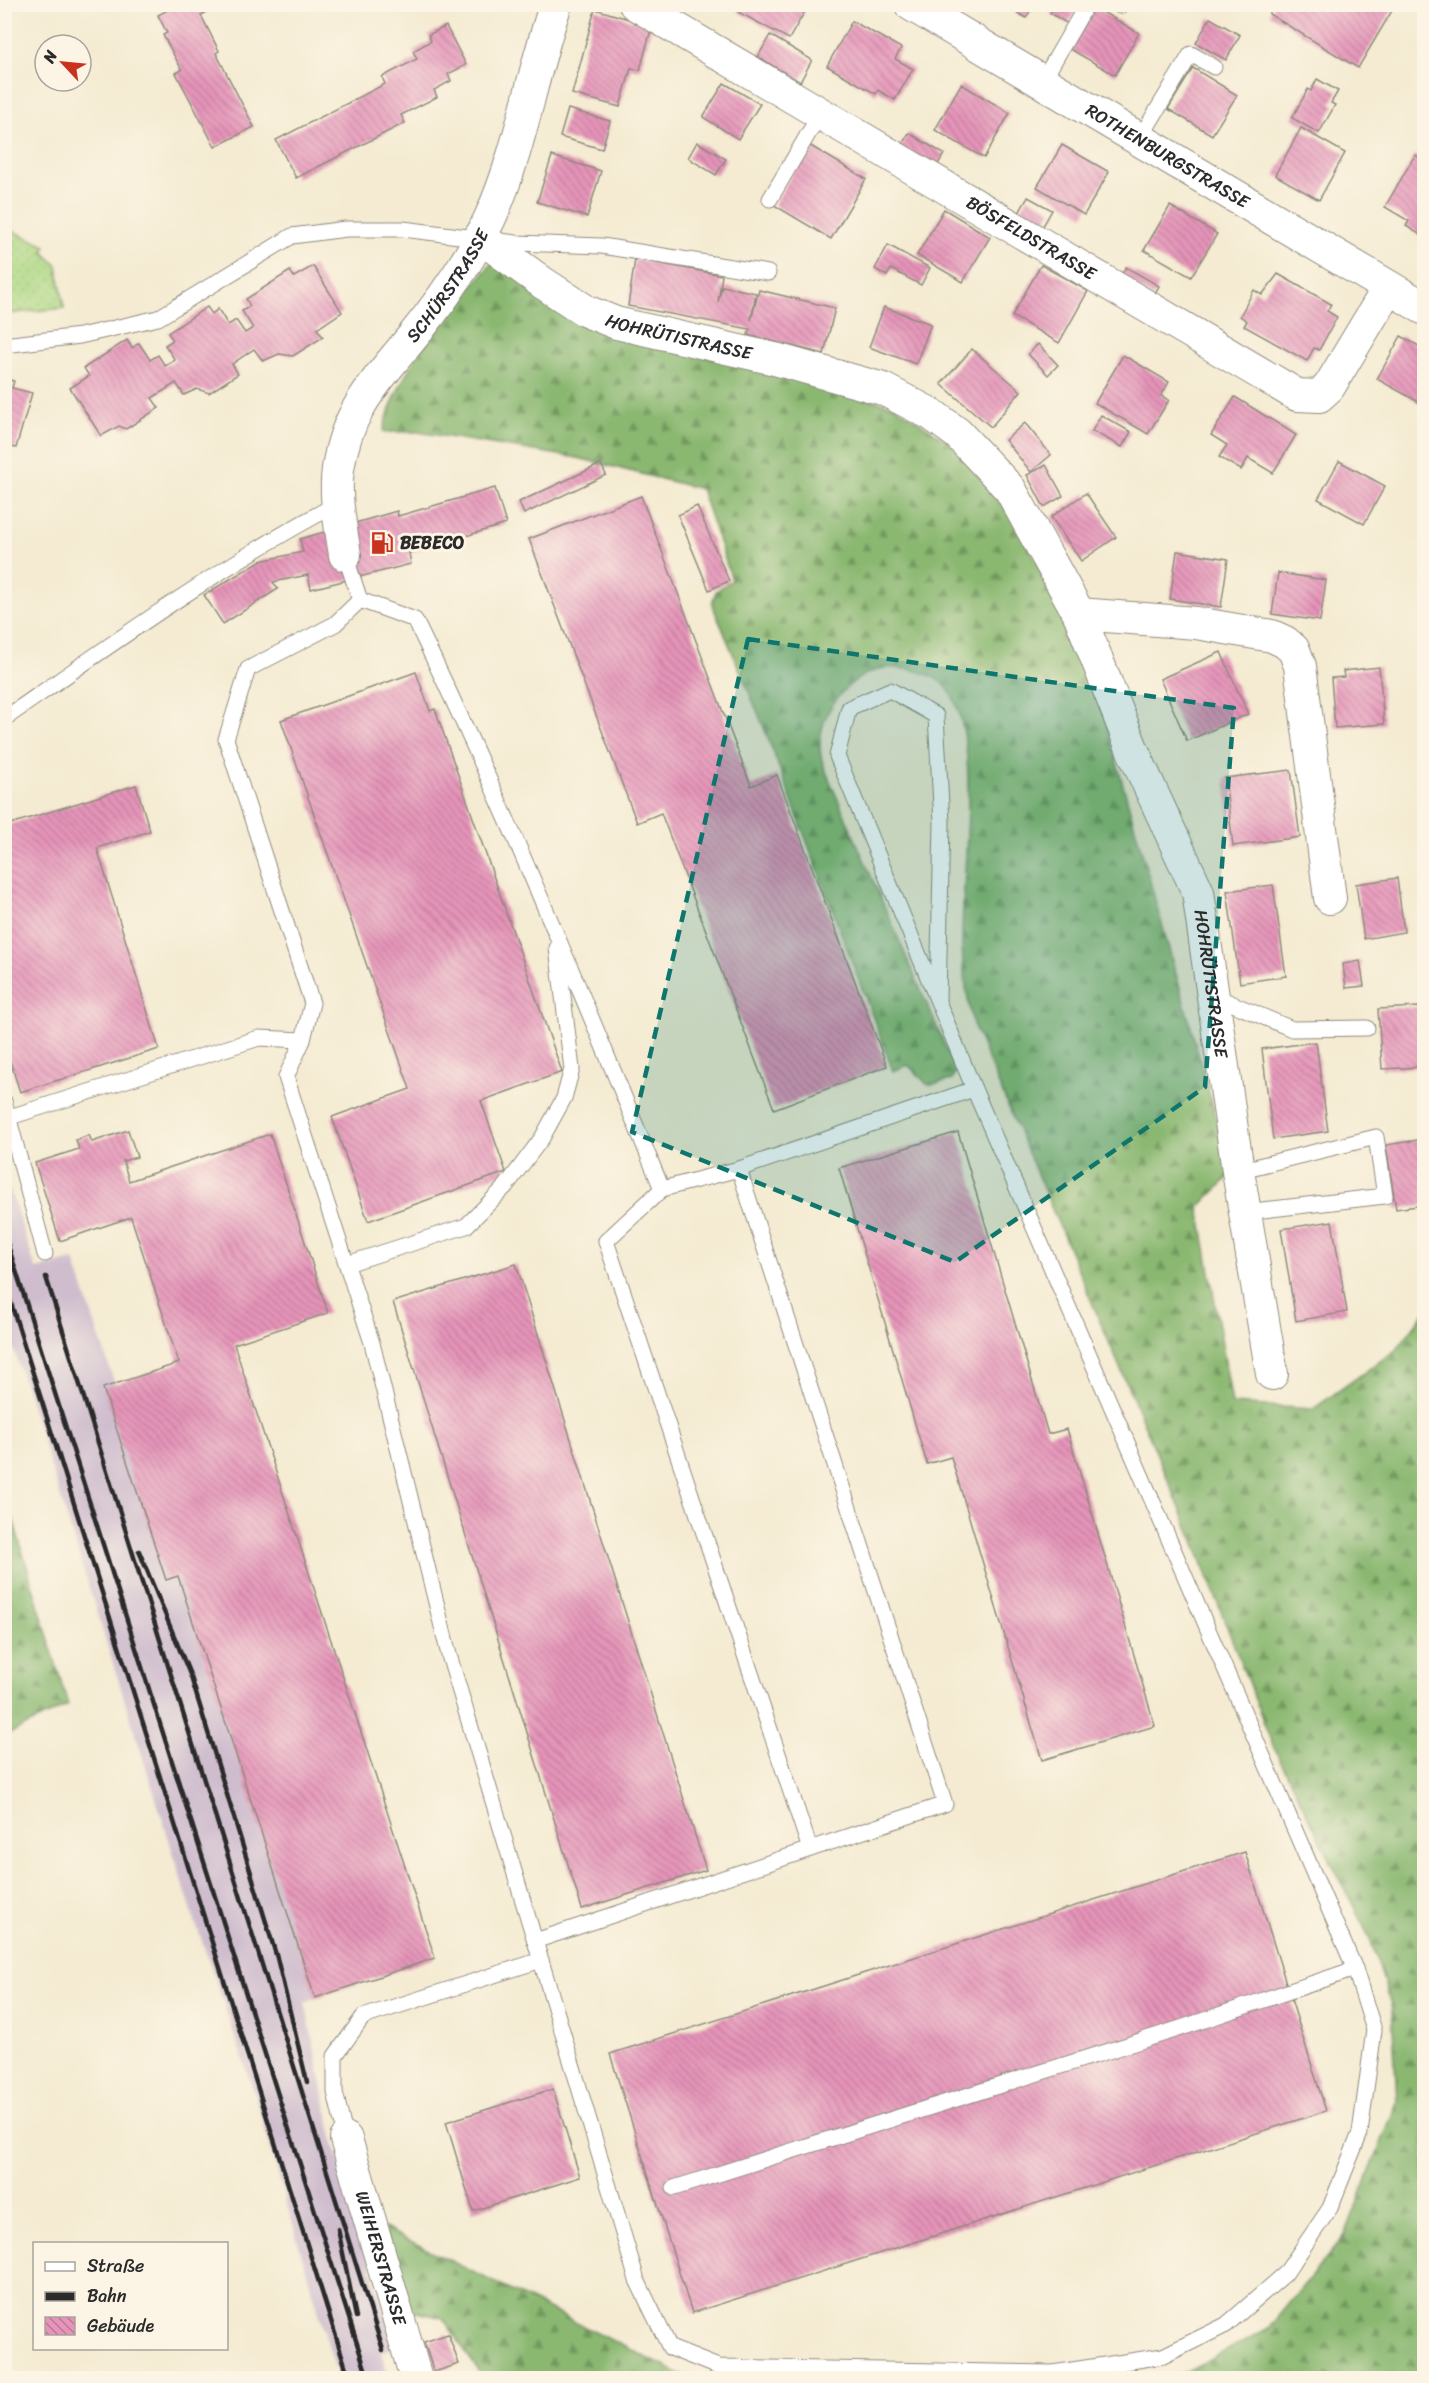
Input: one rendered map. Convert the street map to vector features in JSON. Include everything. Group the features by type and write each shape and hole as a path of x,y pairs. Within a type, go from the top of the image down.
{"main road":[{"name":"ROTHENBURGSTRASSE","path":"911,4 1425,308"}],"street":[{"name":"SCHÜRSTRASSE","path":"345,555 337,504 339,467 362,400 455,281 480,237 509,170 556,4"},
{"name":"BÖSFELDSTRASSE","path":"635,4 1297,396 1319,396 1329,387 1389,287"},
{"name":"HOHRÜTISTRASSE","path":"480,237 543,283 586,310 616,323 775,359 883,389 931,414 957,433 1010,489 1079,614 1133,751 1198,892 1238,1171 1272,1374"},
{"path":"1079,614 1207,625 1272,636 1285,642 1294,650 1300,666 1330,898"},
{"name":"WEIHERSTRASSE","path":"346,2139 416,2379"}],"lane":[{"path":"1041,82 1087,4"},
{"path":"1139,140 1191,54 1214,68"},
{"path":"770,199 820,114"},
{"path":"4,345 80,336 158,318 292,236 346,229 403,229 460,238 480,237 516,243 602,246 768,273"},
{"path":"4,719 141,623 274,537 337,504"},
{"path":"345,555 360,600"},
{"path":"360,600 415,620 469,732 555,927 662,1188"},
{"path":"360,600 335,624 249,669 226,739 312,1003 303,1040 286,1077 372,1343 448,1656 637,2280 670,2348 718,2367 1053,2373 1163,2356 1226,2325 1285,2274 1330,2208 1360,2133 1374,2030 1355,1969 974,1089 837,756 849,708 890,690 936,716 942,823 938,1000"},
{"path":"347,1264 466,1226 506,1186 542,1138 564,1098 572,1069 555,927"},
{"path":"1213,1004 1226,1001 1292,1029 1367,1028"},
{"path":"9,1117 259,1038 303,1040"},
{"path":"810,1849 606,1241 662,1188 739,1169 974,1089"},
{"path":"4,1101 45,1254"},
{"path":"1238,1171 1376,1137 1385,1196 1245,1212"},
{"path":"535,1941 945,1804 739,1169"},
{"path":"346,2139 335,2092 335,2056 363,2017 541,1960"},
{"path":"674,2188 1178,2029 1355,1969"}],"highlighted area":[{"path":"748,639 1234,708 1205,1087 955,1262 632,1132"}],"shaded area":[{"path":"4,1172 36,1269 74,1260 115,1384 166,1580 178,1576 315,1998 305,2002 334,2143 395,2347 381,2353 389,2378 338,2378 254,2092 189,1903 5,1322"}],"green space":[{"path":"4,227 46,246 43,252 57,265 64,308 5,314"},
{"path":"497,257 703,354 895,406 959,449 997,491 1083,642 1232,1174 1199,1207 1232,1404 1313,1409 1397,1349 1424,1313 1424,2378 1173,2378 1267,2330 1345,2235 1397,2102 1392,2008 1371,1941 1272,1744 1194,1541 973,1024 962,950 968,772 965,738 958,710 947,688 933,677 911,670 884,668 859,679 838,697 825,720 821,733 822,762 956,1071 952,1080 928,1085 908,1065 893,1071 763,725 712,604 716,591 732,580 701,489 578,458 418,432 383,432 391,407 415,360 430,338"},
{"path":"5,1492 68,1705 4,1736"},
{"path":"384,2228 688,2378 483,2378 443,2318 405,2309"}],"building":[{"path":"163,4 201,4 205,13 201,15 219,51 216,53 254,127 215,147 176,73 182,70 163,35 167,33 158,15 166,11"},
{"path":"743,4 809,4 789,39 738,12"},
{"path":"1002,4 1034,4 1026,18"},
{"path":"1275,4 1396,4 1358,68 1269,14"},
{"path":"1055,5 1079,5 1068,24 1050,13"},
{"path":"1094,7 1139,33 1115,75 1070,49"},
{"path":"595,9 652,26 640,70 631,68 620,107 572,94"},
{"path":"1210,18 1240,35 1226,60 1196,43"},
{"path":"852,21 901,48 895,59 913,69 895,100 878,90 876,94 827,66"},
{"path":"446,26 466,65 448,74 451,81 434,90 437,97 401,115 405,123 296,178 276,140 385,84 382,77 417,59 413,51 431,41 428,35"},
{"path":"770,35 812,60 800,82 758,57"},
{"path":"1193,68 1237,95 1212,135 1168,109"},
{"path":"1317,79 1338,91 1331,103 1335,105 1319,133 1292,118 1308,89 1311,91"},
{"path":"724,83 760,104 738,139 703,117"},
{"path":"961,84 1010,113 984,158 935,130"},
{"path":"568,109 610,121 602,149 560,137"},
{"path":"1301,128 1345,153 1319,200 1275,175"},
{"path":"909,133 944,154 934,171 899,149"},
{"path":"697,142 726,159 716,175 688,158"},
{"path":"809,145 866,179 831,239 774,205"},
{"path":"1062,145 1109,172 1084,215 1037,187"},
{"path":"1415,155 1424,160 1424,237 1406,226 1409,221 1385,207"},
{"path":"552,156 601,171 587,217 537,202"},
{"path":"1028,197 1052,210 1040,231 1016,218"},
{"path":"1170,206 1217,234 1191,277 1144,250"},
{"path":"944,209 990,237 963,282 917,255"},
{"path":"888,245 930,268 921,285 891,269 887,276 875,269"},
{"path":"635,259 722,275 718,302 722,286 756,293 751,320 759,290 835,308 824,354 748,335 750,329 628,306"},
{"path":"1041,265 1088,291 1059,343 1012,316"},
{"path":"313,266 342,312 317,329 323,337 293,356 279,354 263,361 254,349 232,364 238,374 209,393 197,389 184,395 176,383 152,398 159,408 126,429 119,426 101,436 70,388 89,376 84,368 127,340 132,348 139,343 150,360 158,355 165,366 175,360 165,345 173,340 168,333 207,307 212,314 218,309 228,325 236,320 245,333 253,328 242,311 250,306 246,299 290,271 294,277"},
{"path":"1126,267 1159,286 1153,297 1120,277"},
{"path":"1278,274 1331,304 1327,311 1337,317 1319,350 1314,348 1307,361 1244,326 1247,321 1240,316 1254,290 1262,295"},
{"path":"884,307 931,324 916,364 869,347"},
{"path":"1401,336 1424,349 1424,405 1377,379"},
{"path":"1038,344 1058,365 1048,375 1028,354"},
{"path":"972,349 1021,391 991,427 941,384"},
{"path":"1123,355 1169,382 1161,396 1169,400 1148,434 1095,403"},
{"path":"4,379 14,381 12,388 32,393 16,448 4,446"},
{"path":"1235,397 1296,435 1273,473 1248,458 1241,470 1219,457 1227,445 1211,435"},
{"path":"1101,415 1131,432 1122,447 1092,431"},
{"path":"1025,423 1051,455 1031,472 1005,440"},
{"path":"1339,461 1385,486 1364,524 1318,499"},
{"path":"601,464 606,475 524,514 519,502"},
{"path":"1046,465 1063,496 1044,507 1027,475"},
{"path":"495,488 506,524 409,553 411,564 311,589 308,575 273,582 278,589 223,624 204,595 260,561 303,552 300,539 397,511 398,516"},
{"path":"1086,493 1116,537 1081,561 1051,517"},
{"path":"641,496 751,786 777,775 887,1066 774,1109 661,813 637,823 529,539"},
{"path":"697,506 729,581 709,590 678,515"},
{"path":"1177,551 1228,559 1221,607 1170,599"},
{"path":"1278,573 1326,580 1320,621 1272,614"},
{"path":"1221,652 1248,714 1187,741 1160,679"},
{"path":"1379,667 1384,724 1335,728 1331,678 1344,677 1343,671"},
{"path":"416,672 430,711 435,709 562,1072 481,1101 506,1172 368,1221 332,1117 410,1089 281,720"},
{"path":"1291,770 1300,837 1233,846 1225,778"},
{"path":"136,785 150,831 97,848 159,1049 20,1092 4,1042 4,826"},
{"path":"1397,878 1404,932 1364,939 1356,884"},
{"path":"1273,885 1286,976 1240,983 1227,891"},
{"path":"1360,961 1364,986 1346,988 1343,964"},
{"path":"1419,1007 1422,1067 1382,1069 1378,1009"},
{"path":"1316,1042 1328,1131 1273,1139 1262,1049"},
{"path":"128,1130 137,1157 123,1161 129,1181 270,1134 328,1313 234,1344 435,1958 315,1998 178,1576 166,1580 103,1388 179,1363 131,1217 60,1241 35,1163 79,1149 76,1140 89,1135 92,1142"},
{"path":"958,1132 1048,1434 1067,1429 1155,1726 1042,1760 951,1457 927,1464 839,1168"},
{"path":"1424,1139 1424,1205 1396,1209 1386,1145"},
{"path":"1332,1221 1347,1312 1296,1321 1281,1229"},
{"path":"516,1264 706,1870 582,1909 393,1302"},
{"path":"1245,1852 1326,2111 692,2313 610,2054"},
{"path":"553,2089 580,2177 473,2211 446,2122"},
{"path":"448,2334 459,2364 434,2372 424,2342"}],"railway":[{"path":"4,1233 368,2378"},
{"path":"46,1277 383,2350"},
{"path":"4,1281 349,2378"},
{"path":"139,1551 191,1677 277,1958 307,2082"},
{"path":"338,2229 356,2317"}],"place":[{"name":"BEBECO","path":"382,543"}]}
